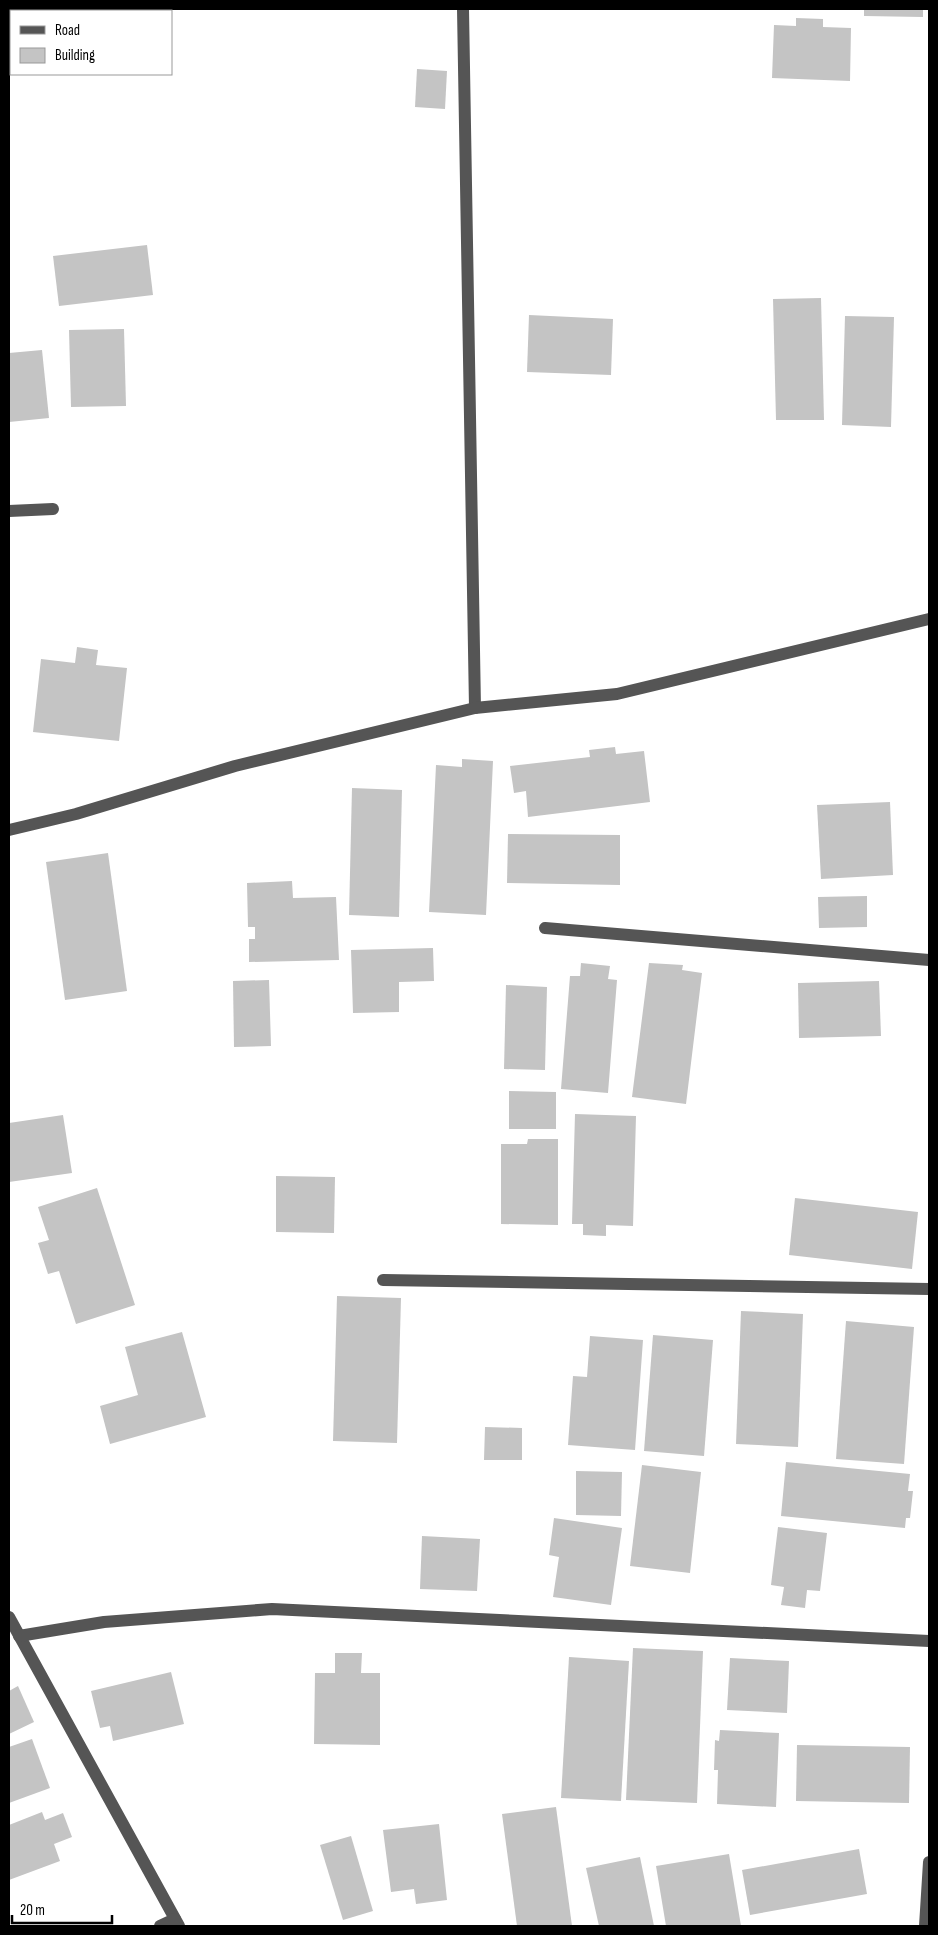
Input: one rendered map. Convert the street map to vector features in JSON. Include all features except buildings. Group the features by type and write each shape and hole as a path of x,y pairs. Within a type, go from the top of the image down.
{"street":[{"path":"463,9 475,708"},
{"path":"9,511 53,509"},
{"path":"9,830 76,814 235,766 475,708 617,694 929,618"},
{"path":"544,928 929,960"},
{"path":"383,1280 929,1289"},
{"path":"19,1636 104,1622 272,1609 929,1641"},
{"path":"9,1617 177,1923 160,1926"},
{"path":"925,1926 929,1862"}]}
